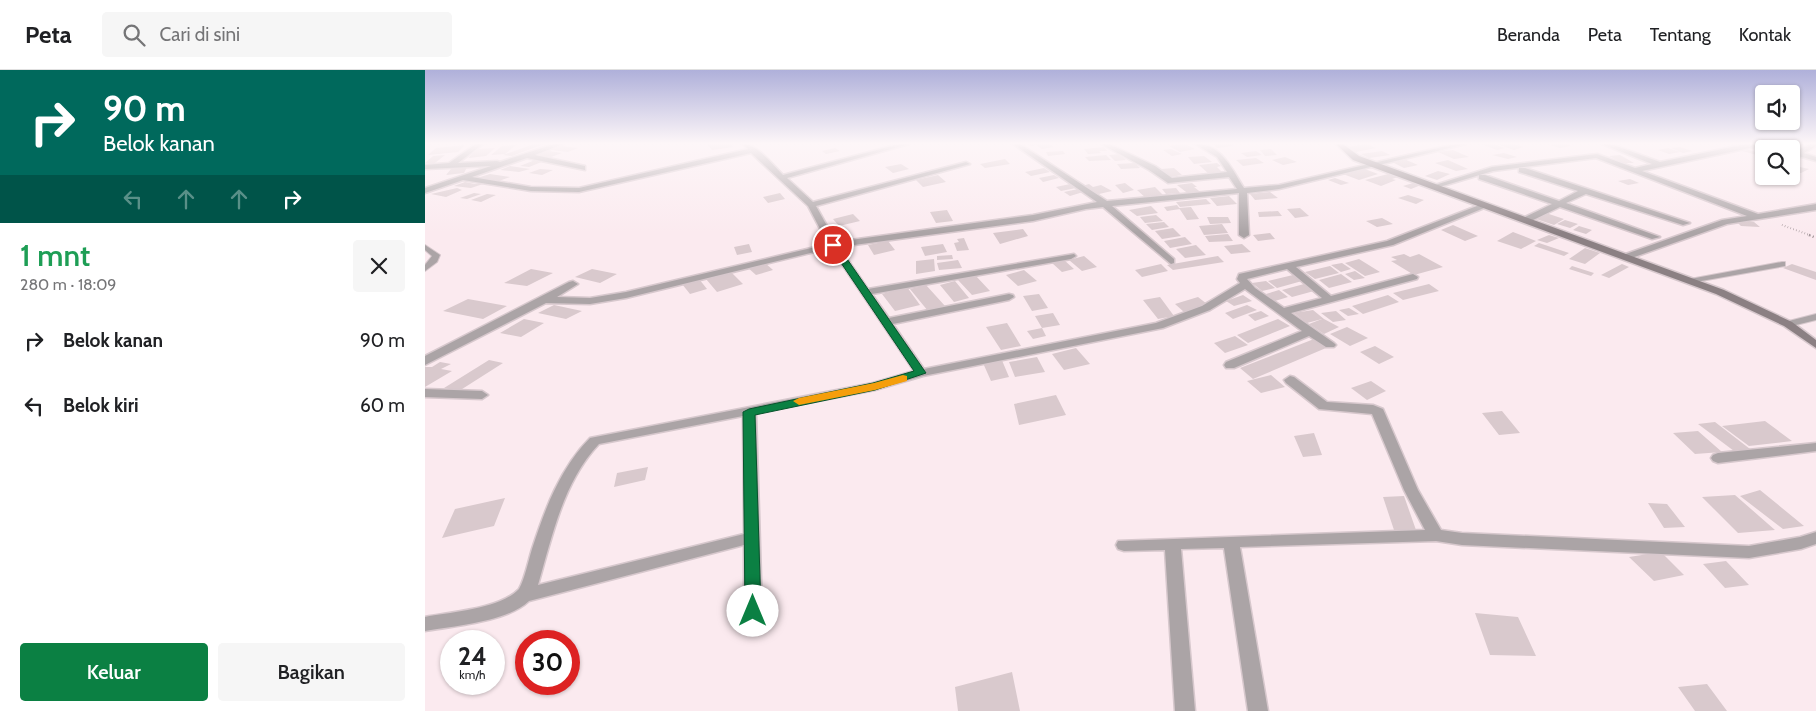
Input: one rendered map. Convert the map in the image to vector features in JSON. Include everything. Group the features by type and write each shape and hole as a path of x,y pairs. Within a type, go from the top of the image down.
{"street":[{"path":"425,191 476,174"},
{"path":"464,178 531,188 571,191 647,174"},
{"path":"780,174 811,205 833,245 921,373"},
{"path":"784,178 799,174"},
{"path":"811,205 929,174"},
{"path":"1060,174 1105,204 1171,261"},
{"path":"1161,174 1171,181 1233,174 1243,192 1244,235"},
{"path":"544,300 590,301 626,295 833,245 1015,220 1105,204 1243,192 1307,182 1337,174"},
{"path":"1401,174 1720,292 1788,324 1816,345"},
{"path":"1435,186 1476,174"},
{"path":"1534,174 1686,223"},
{"path":"1644,174 1757,217"},
{"path":"1482,177 1655,237"},
{"path":"1526,220 1585,191"},
{"path":"1330,345 1282,312 1245,284 1242,279 1247,274 1390,243 1485,206"},
{"path":"1626,257 1725,222 1816,207"},
{"path":"867,292 1071,256"},
{"path":"1289,265 1329,299"},
{"path":"1282,312 1413,277"},
{"path":"425,361 573,284"},
{"path":"525,595 555,507 587,448 595,441 749,412 875,386 921,373 1159,326 1206,308 1245,284"},
{"path":"887,322 1009,297"},
{"path":"1230,365 1311,331"},
{"path":"1290,380 1324,406 1373,409 1378,412 1411,490 1436,535"},
{"path":"425,393 482,395"},
{"path":"749,412 753,611"},
{"path":"1718,458 1816,447"},
{"path":"1124,545 1436,535 1461,539 1749,552 1801,544 1816,538"},
{"path":"425,624 509,606 525,595 662,562 753,537"},
{"path":"1231,542 1257,711"},
{"path":"1173,544 1185,711"}],"lane":[{"path":"425,247 436,255 435,260 425,269"},
{"path":"1690,281 1782,264"},
{"path":"1788,324 1816,317"}],"path":[{"path":"1757,217 1816,238"}],"building":[{"path":"490,174 510,177 496,182 477,178"},
{"path":"1167,174 1182,175 1170,177"},
{"path":"1343,174 1378,174 1378,174 1359,180"},
{"path":"1388,174 1398,177 1392,179 1396,180 1381,186 1365,180"},
{"path":"1430,174 1450,174 1437,180 1425,176"},
{"path":"938,175 946,182 923,187 916,180"},
{"path":"1054,175 1059,178 1043,182 1039,178"},
{"path":"1335,178 1349,183 1341,185 1328,180"},
{"path":"1630,179 1639,183 1628,185 1618,181"},
{"path":"465,182 475,184 486,183 471,188 454,186"},
{"path":"1125,183 1134,190 1123,193 1115,185"},
{"path":"1192,183 1203,194 1190,195 1177,185"},
{"path":"1413,183 1421,185 1411,189 1403,186"},
{"path":"1070,184 1076,188 1061,191 1056,187"},
{"path":"1089,184 1093,187 1101,185 1112,191 1099,194 1082,186"},
{"path":"1155,187 1166,198 1147,199 1137,190"},
{"path":"457,188 462,190 446,197 431,194"},
{"path":"1176,188 1180,193 1166,194 1162,189"},
{"path":"1078,189 1083,192 1070,196 1064,192"},
{"path":"1270,192 1278,198 1255,200 1250,194"},
{"path":"474,193 481,194 467,199 460,198"},
{"path":"780,193 785,199 768,203 763,197"},
{"path":"487,194 496,195 481,202 471,200"},
{"path":"1408,195 1424,200 1416,204 1398,198"},
{"path":"1229,196 1237,204 1217,206 1210,198"},
{"path":"1206,199 1211,204 1180,207 1176,202"},
{"path":"1177,205 1180,209 1167,211 1164,207"},
{"path":"1151,206 1158,213 1137,216 1129,210"},
{"path":"1191,207 1199,219 1187,220 1179,208"},
{"path":"1300,208 1309,216 1295,218 1287,209"},
{"path":"947,210 953,221 936,223 930,212"},
{"path":"1278,211 1282,216 1259,217 1258,212"},
{"path":"1546,213 1564,219 1554,225 1536,219"},
{"path":"853,214 860,221 839,226 833,219"},
{"path":"1156,215 1163,221 1145,223 1140,217"},
{"path":"1207,217 1228,217 1231,223 1210,224"},
{"path":"1382,218 1393,224 1377,227 1366,221"},
{"path":"1565,220 1578,224 1570,228 1557,224"},
{"path":"1736,221 1754,222 1760,227 1741,226"},
{"path":"1164,222 1169,227 1152,230 1146,224"},
{"path":"1222,224 1228,233 1204,235 1199,226"},
{"path":"1453,225 1478,236 1465,241 1441,230"},
{"path":"1579,226 1592,230 1586,234 1573,230"},
{"path":"1173,228 1181,236 1162,239 1155,231"},
{"path":"1023,229 1028,236 1000,244 993,233"},
{"path":"1513,232 1536,241 1521,249 1497,241"},
{"path":"1270,233 1275,239 1258,241 1253,235"},
{"path":"1228,234 1233,241 1209,242 1205,236"},
{"path":"1549,235 1559,238 1547,243 1537,240"},
{"path":"1185,237 1192,244 1170,248 1164,241"},
{"path":"964,238 969,250 957,251 954,243 959,242 957,239"},
{"path":"888,241 895,250 874,255 868,245"},
{"path":"1539,243 1569,253 1564,256 1534,246"},
{"path":"749,244 752,252 737,255 734,247"},
{"path":"943,244 947,252 925,256 921,247"},
{"path":"1242,244 1251,252 1231,254 1224,246"},
{"path":"1196,245 1206,255 1185,258 1176,249"},
{"path":"1585,248 1600,253 1585,264 1569,259"},
{"path":"1404,254 1410,257 1419,254 1443,267 1414,275 1391,261 1397,260 1391,257"},
{"path":"952,255 953,259 937,260 937,256"},
{"path":"1084,256 1097,267 1082,271 1069,260"},
{"path":"1218,256 1224,262 1173,270 1167,265"},
{"path":"934,259 935,271 916,274 916,261"},
{"path":"1359,259 1380,272 1365,276 1345,263"},
{"path":"958,260 962,268 939,270 937,263"},
{"path":"1064,260 1074,269 1062,272 1052,263"},
{"path":"764,262 773,270 756,275 747,267"},
{"path":"1342,263 1351,269 1341,272 1331,265"},
{"path":"1161,264 1168,271 1142,277 1135,270"},
{"path":"1622,264 1629,267 1609,278 1601,275"},
{"path":"1792,264 1816,272 1816,280 1783,268"},
{"path":"1330,266 1339,273 1315,279 1305,272"},
{"path":"1572,266 1594,273 1591,276 1569,269"},
{"path":"531,269 553,273 527,286 504,283"},
{"path":"592,269 617,274 600,283 575,277"},
{"path":"1024,270 1037,281 1018,286 1006,275"},
{"path":"1355,271 1365,278 1354,280 1345,274"},
{"path":"731,272 743,284 717,292 706,279"},
{"path":"1341,274 1352,282 1329,288 1319,280"},
{"path":"1293,275 1302,281 1277,288 1268,281"},
{"path":"976,276 990,291 972,295 958,280"},
{"path":"699,279 707,289 690,294 682,284"},
{"path":"955,281 969,298 954,302 940,285"},
{"path":"1266,281 1275,288 1262,291 1252,283"},
{"path":"1304,284 1314,291 1292,297 1282,290"},
{"path":"1429,284 1439,291 1403,300 1393,293"},
{"path":"926,285 945,306 928,311 910,289"},
{"path":"907,287 920,305 895,311 882,294"},
{"path":"1279,290 1288,297 1275,301 1266,294"},
{"path":"1039,294 1048,308 1032,311 1023,296"},
{"path":"1243,295 1252,301 1234,306 1226,301"},
{"path":"1388,295 1399,302 1363,314 1352,306"},
{"path":"1160,297 1174,316 1158,319 1143,300"},
{"path":"1198,297 1207,304 1184,312 1175,304"},
{"path":"468,299 507,306 483,319 443,311"},
{"path":"554,305 582,311 566,319 538,313"},
{"path":"1247,305 1257,310 1233,319 1225,313"},
{"path":"1349,308 1359,314 1348,316 1339,310"},
{"path":"1313,310 1324,319 1339,327 1324,334 1309,324 1322,319 1307,323 1294,313"},
{"path":"1261,311 1269,316 1255,321 1248,315"},
{"path":"1336,311 1346,320 1333,322 1321,313"},
{"path":"1053,313 1060,325 1042,328 1035,316"},
{"path":"524,319 544,323 521,337 500,333"},
{"path":"1278,319 1290,326 1248,343 1237,335"},
{"path":"1007,323 1021,346 1001,350 986,327"},
{"path":"1347,327 1368,338 1350,346 1330,334"},
{"path":"1042,328 1046,336 1033,339 1027,331"},
{"path":"1235,336 1248,345 1225,353 1214,343"},
{"path":"1314,339 1326,348 1253,379 1240,368"},
{"path":"1375,346 1394,357 1379,364 1360,352"},
{"path":"1076,348 1090,364 1064,370 1052,354"},
{"path":"1037,357 1045,372 1015,377 1009,362"},
{"path":"1001,358 1009,377 991,381 983,363"},
{"path":"489,360 503,363 459,391 444,388"},
{"path":"440,362 451,364 441,369 452,371 425,387 425,367 432,367"},
{"path":"1271,375 1285,387 1261,393 1247,381"},
{"path":"1371,381 1386,391 1367,400 1351,388"},
{"path":"1056,395 1066,415 1019,425 1014,404"},
{"path":"1502,411 1520,433 1499,435 1482,413"},
{"path":"1765,421 1792,441 1749,446 1722,426"},
{"path":"1715,422 1750,449 1734,451 1698,424"},
{"path":"1698,431 1722,452 1695,454 1673,433"},
{"path":"1314,433 1322,455 1303,457 1294,436"},
{"path":"648,467 645,480 614,487 617,473"},
{"path":"1760,490 1804,526 1783,529 1740,496"},
{"path":"1735,495 1775,530 1738,533 1702,497"},
{"path":"1404,496 1416,530 1394,530 1383,497"},
{"path":"505,498 494,526 442,538 455,509"},
{"path":"1648,503 1667,504 1685,527 1664,528"},
{"path":"1661,552 1684,575 1654,581 1629,557"},
{"path":"1726,561 1749,585 1725,588 1703,564"},
{"path":"1475,613 1518,617 1536,656 1490,655"},
{"path":"1012,672 1020,711 958,711 955,687"},
{"path":"1707,684 1727,711 1695,711 1678,687"}],"slow traffic":[{"path":"799,401 875,386 903,378"}],"route":[{"path":"753,611 749,412 875,386 921,373 833,245"}]}
